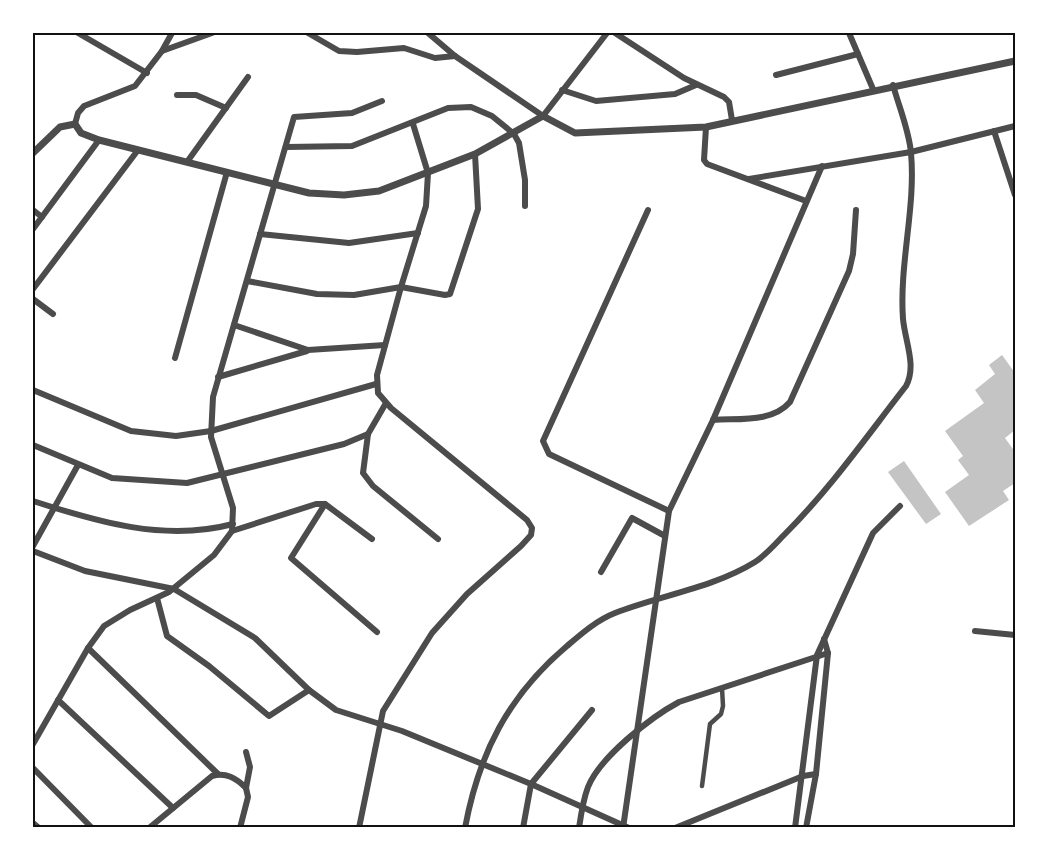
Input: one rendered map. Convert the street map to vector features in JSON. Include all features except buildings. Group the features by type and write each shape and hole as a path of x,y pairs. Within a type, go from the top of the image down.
{"street":[{"path":"78,33 87,35 147,73"},
{"path":"172,33 147,73 130,89 84,106 78,113 75,124 81,133 99,140 309,193 344,195 379,191 476,154 514,134 543,116 607,33"},
{"path":"162,51 212,33"},
{"path":"308,33 339,51 357,52 404,48 435,58 455,56"},
{"path":"428,33 455,56 543,116 575,133 706,126 873,89 1015,61"},
{"path":"615,33 696,85 729,102 732,120"},
{"path":"849,33 873,89"},
{"path":"776,75 858,54"},
{"path":"187,162 248,77"},
{"path":"562,90 596,101 675,94 696,85"},
{"path":"465,828 480,765 518,696 544,666 581,634 612,614 656,598 706,585 757,561 810,506 906,386 911,377 911,368 903,323 902,279 908,229 911,152 894,85"},
{"path":"177,94 196,95 226,108"},
{"path":"33,744 88,648 104,626 174,589 224,546 232,528 232,508 211,431 211,406 294,117 352,113 382,101"},
{"path":"286,147 352,146 413,124 448,108 471,107 492,116 514,134 519,143 525,206"},
{"path":"33,153 60,127 75,124"},
{"path":"359,828 383,711 432,633 467,594 521,546 531,535 532,528 527,520 386,403 376,384 401,287 426,206 428,173 413,124"},
{"path":"706,126 704,160 706,164 806,201"},
{"path":"749,179 911,152 1015,126"},
{"path":"994,131 1015,195"},
{"path":"33,229 99,140"},
{"path":"33,289 138,150"},
{"path":"246,281 317,294 354,295 401,287 445,296 453,290 478,209 476,154"},
{"path":"33,551 85,571 174,589 255,638 309,690 336,711 379,724 531,783 625,827 669,511 713,420 822,166"},
{"path":"175,358 227,172"},
{"path":"33,210 42,217"},
{"path":"648,210 543,441 549,454 669,511"},
{"path":"713,420 771,416 782,411 790,402 849,270 853,254 856,210"},
{"path":"260,234 349,243 418,232"},
{"path":"33,299 52,314"},
{"path":"234,325 308,350"},
{"path":"218,377 308,350 385,345"},
{"path":"33,390 131,431 176,436 211,431 376,384"},
{"path":"386,403 368,434 363,473 373,486 438,539"},
{"path":"33,446 112,478 157,483 187,483 345,444 368,434"},
{"path":"33,546 78,465"},
{"path":"33,501 122,527 179,532 232,528 316,504 325,504 372,539"},
{"path":"325,504 291,558 376,632"},
{"path":"795,828 817,655 873,533 900,507"},
{"path":"601,572 632,518 665,536"},
{"path":"157,598 166,636 209,666 269,716 309,690"},
{"path":"975,631 1015,635"},
{"path":"806,828 816,774 828,653 823,638"},
{"path":"88,648 218,774 236,779 246,788"},
{"path":"579,828 582,806 589,785 637,730 679,702 828,653"},
{"path":"702,786 710,724 721,714 723,706 722,688"},
{"path":"58,700 173,808"},
{"path":"524,828 531,783 592,710"},
{"path":"240,828 248,797 246,788 250,767 246,752"},
{"path":"33,768 92,828"},
{"path":"149,828 212,776 218,774"},
{"path":"675,828 803,776 816,774"},
{"path":"33,823 39,828"}]}
